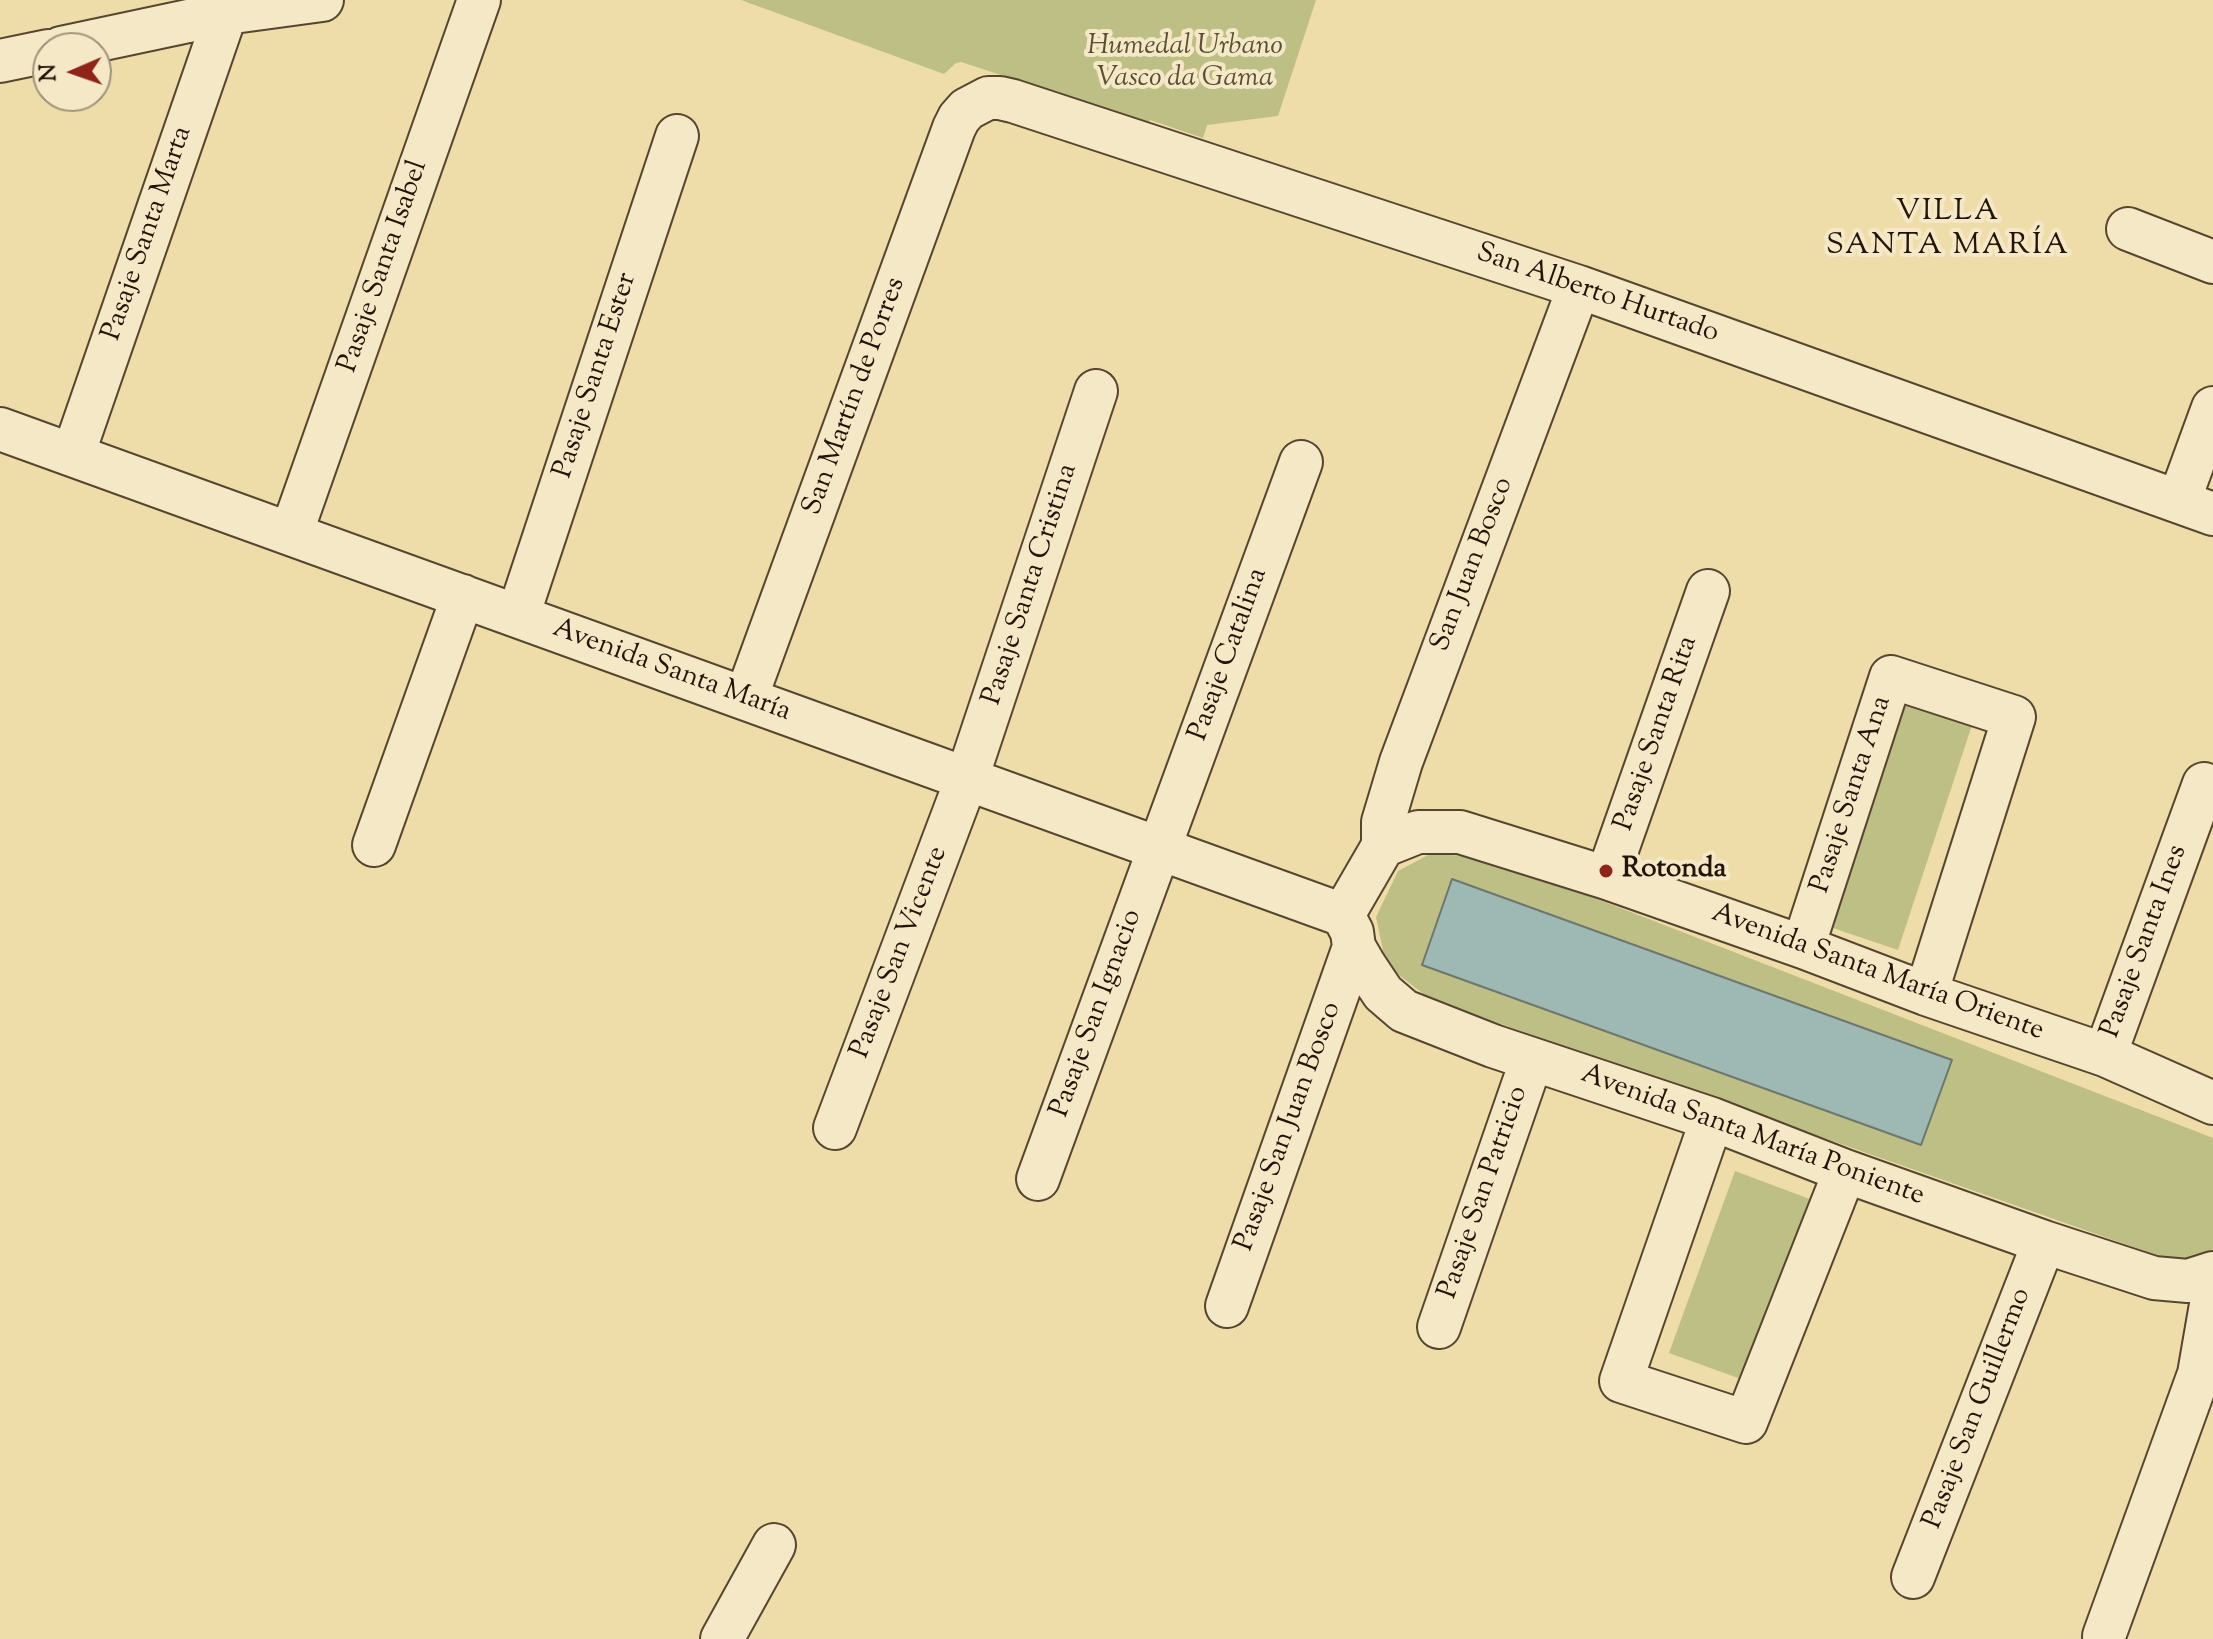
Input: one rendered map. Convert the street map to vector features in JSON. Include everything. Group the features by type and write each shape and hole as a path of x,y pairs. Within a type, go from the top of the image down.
{"street":[{"path":"112,37 226,13 322,0"},
{"name":"Pasaje Santa Isabel","path":"291,534 479,0"},
{"name":"Pasaje Santa Marta","path":"73,455 226,13"},
{"path":"0,61 32,54"},
{"name":"San Alberto Hurtado","path":"976,102 988,98 1013,101 1579,287 2196,508"},
{"name":"San Martín de Porres","path":"746,698 954,128 959,118 976,102"},
{"name":"Pasaje Santa Ester","path":"518,616 677,136"},
{"path":"2128,229 2213,262"},
{"name":"San Juan Bosco","path":"1383,846 1383,822 1401,762 1579,287"},
{"name":"Pasaje Santa Cristina","path":"967,778 1096,391"},
{"path":"2196,508 2213,408"},
{"name":"Avenida Santa María","path":"0,429 1159,848 1348,931"},
{"name":"Pasaje Catalina","path":"1159,848 1301,462"},
{"name":"Pasaje Santa Rita","path":"1607,878 1708,591"},
{"path":"374,845 463,596"},
{"name":"Pasaje Santa Ana","path":"1803,947 1891,677 2014,717 1926,994"},
{"name":"Pasaje San Vicente","path":"835,1128 967,778"},
{"name":"Pasaje Santa Ines","path":"2105,1055 2204,784"},
{"name":"Avenida Santa María Oriente","path":"1383,846 1418,832 1460,832 1534,853 2105,1055 2213,1103"},
{"path":"1348,931 1383,846"},
{"name":"Pasaje San Ignacio","path":"1038,1179 1159,848"},
{"name":"Avenida Santa María Poniente","path":"1348,931 1383,993 1404,1011 1493,1046 1712,1119 1845,1171 2154,1278 2188,1281 2213,1273"},
{"name":"Pasaje San Juan Bosco","path":"1227,1306 1348,931"},
{"name":"Pasaje San Patricio","path":"1439,1327 1532,1059"},
{"path":"1712,1119 1621,1381 1746,1422 1845,1171"},
{"name":"Pasaje San Guillermo","path":"1913,1577 2044,1242"},
{"path":"2104,1636 2199,1374 2213,1293"},
{"path":"722,1639 774,1545"}],"green space":[{"name":"Humedal Urbano Vasco da Gama","path":"741,0 1316,0 1278,116 1207,125 1203,138 961,62 944,74"},
{"path":"1903,696 1974,719 1898,950 1827,926"},
{"path":"1430,854 1489,857 2213,1138 2213,1249 2198,1256 2170,1260 1430,999 1386,965 1376,917 1398,871"},
{"path":"1735,1171 1815,1201 1749,1382 1669,1353"}],"water":[{"path":"1452,879 1952,1060 1921,1145 1422,965"}],"place":[{"name":"Rotonda","path":"1606,871"}],"district":[{"name":"VILLA SANTA MARÍA","path":"1948,231"}]}
